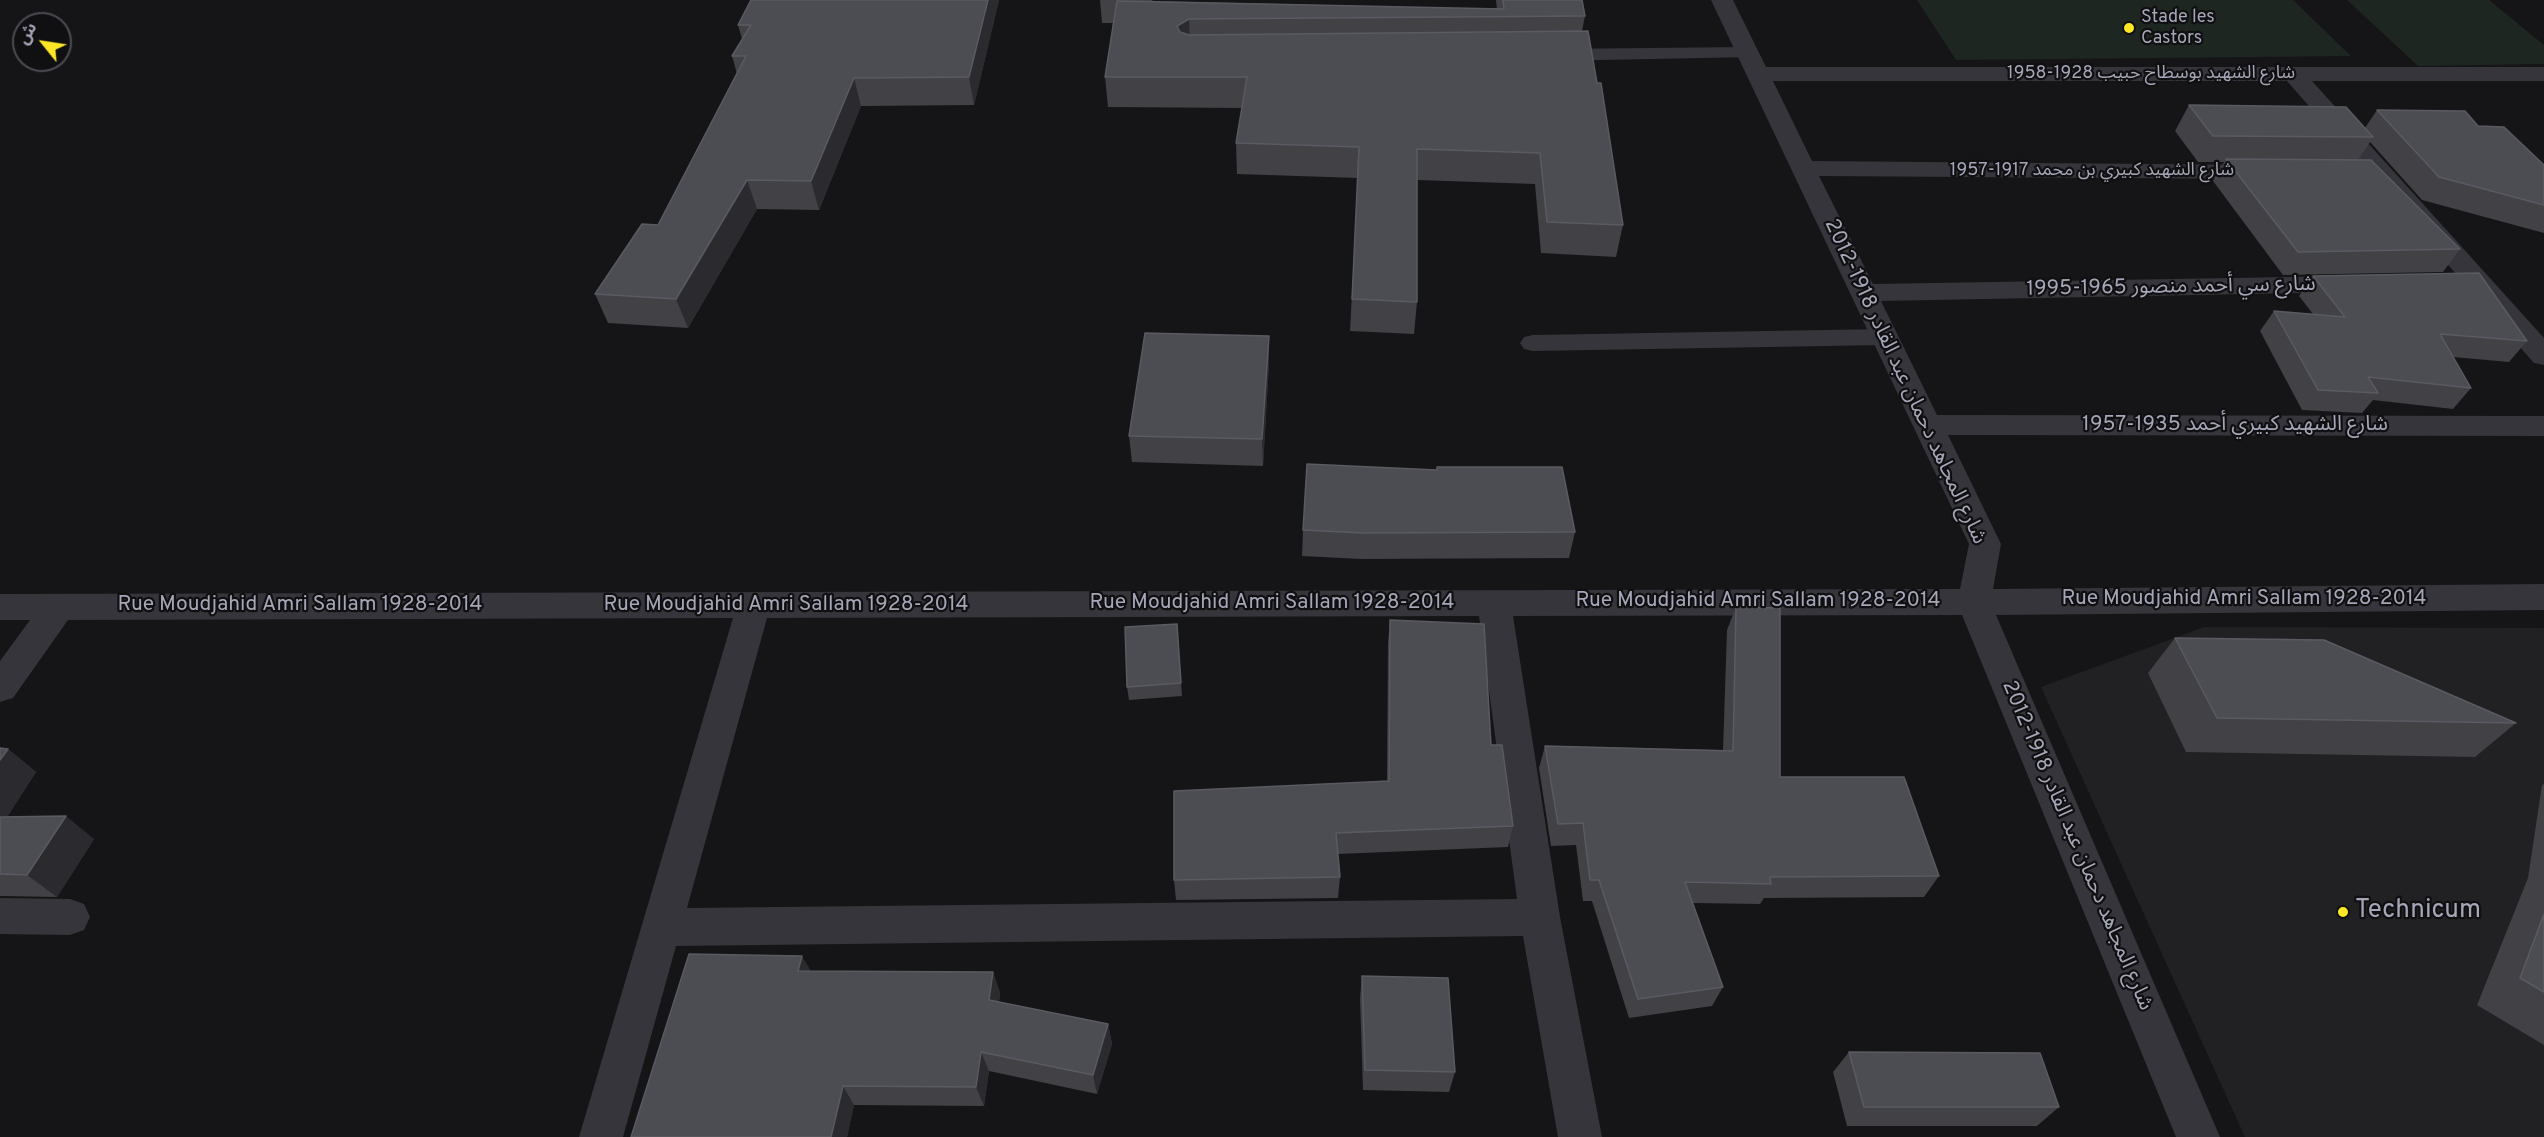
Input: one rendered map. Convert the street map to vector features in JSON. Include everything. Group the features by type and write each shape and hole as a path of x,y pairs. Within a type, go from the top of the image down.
{"street":[{"name":"شارع المجاهد دحمان عبد القادر 1918-2012","path":"1722,0 1985,544 1974,602 2198,1137"},
{"name":"شارع الشهيد بوسطاح حبيب 1928-1958","path":"1753,64 2293,74 2544,74"},
{"path":"2293,74 2544,356"},
{"name":"شارع الشهيد كبيري بن محمد 1917-1957","path":"1804,168 2287,172"},
{"path":"2346,172 2381,173"},
{"path":"2442,282 2478,282"},
{"name":"شارع سي أحمد منصور 1965-1995","path":"1864,293 2371,284"},
{"name":"شارع الشهيد كبيري أحمد 1935-1957","path":"1927,425 2544,426"},
{"name":"Rue Moudjahid Amri Sallam 1928-2014","path":"0,607 1974,602 2544,597"},
{"path":"1494,603 1540,916 1580,1137"},
{"path":"0,688 59,606"},
{"path":"601,1137 753,606"},
{"path":"0,916 70,917"},
{"path":"661,927 1540,916"}],"lane":[{"path":"1534,55 1753,64"},
{"path":"1533,343 1885,337"}],"shaded area":[{"name":"Stade les Castors","path":"1917,0 2293,0 2351,56 1956,60"},
{"path":"2347,0 2489,0 2544,45 2544,64 2418,66"},
{"name":"Technicum","path":"2204,627 2544,628 2544,1137 2245,1137 2041,687"}],"building":[{"path":"751,0 988,0 969,77 854,78 811,181 747,180 676,299 595,294 642,224 658,225 746,56 732,56 751,25 738,25"},
{"path":"1503,0 1582,0 1585,16 1189,19 1177,26 1180,32 1189,35 1588,31 1597,83 1601,83 1623,225 1547,222 1540,153 1417,149 1417,302 1352,299 1359,147 1236,143 1247,77 1105,77 1117,1 1504,9"},
{"path":"2189,105 2346,107 2373,137 2213,136"},
{"path":"2377,110 2465,111 2478,126 2504,127 2544,165 2544,205 2439,177"},
{"path":"2226,159 2371,160 2460,249 2298,252"},
{"path":"2479,273 2527,341 2440,334 2471,388 2368,377 2378,393 2318,390 2274,311 2345,317 2313,276"},
{"path":"1145,333 1269,336 1262,439 1129,436"},
{"path":"1307,464 1437,470 1437,467 1562,467 1575,532 1363,533 1303,530"},
{"path":"1736,607 1780,608 1780,777 1904,777 1939,876 1770,877 1771,884 1685,882 1723,987 1638,999 1599,880 1590,880 1583,823 1558,824 1545,746 1733,751"},
{"path":"1390,620 1484,624 1491,745 1502,745 1513,826 1336,833 1340,877 1174,880 1174,791 1389,781"},
{"path":"1177,624 1181,683 1127,687 1125,627"},
{"path":"2175,638 2324,640 2516,723 2217,718"},
{"path":"0,748 8,749 0,760"},
{"path":"66,816 27,875 0,874 0,817"},
{"path":"2544,914 2544,992 2520,978"},
{"path":"689,954 802,956 798,971 993,972 989,1000 1108,1024 1093,1075 981,1052 976,1087 843,1086 831,1137 631,1137"},
{"path":"1362,976 1448,978 1455,1072 1365,1070"},
{"path":"1849,1052 2040,1053 2059,1107 1864,1107"}],"place":[{"name":"Stade les Castors","path":"2129,28"},
{"name":"Technicum","path":"2343,912"}]}
